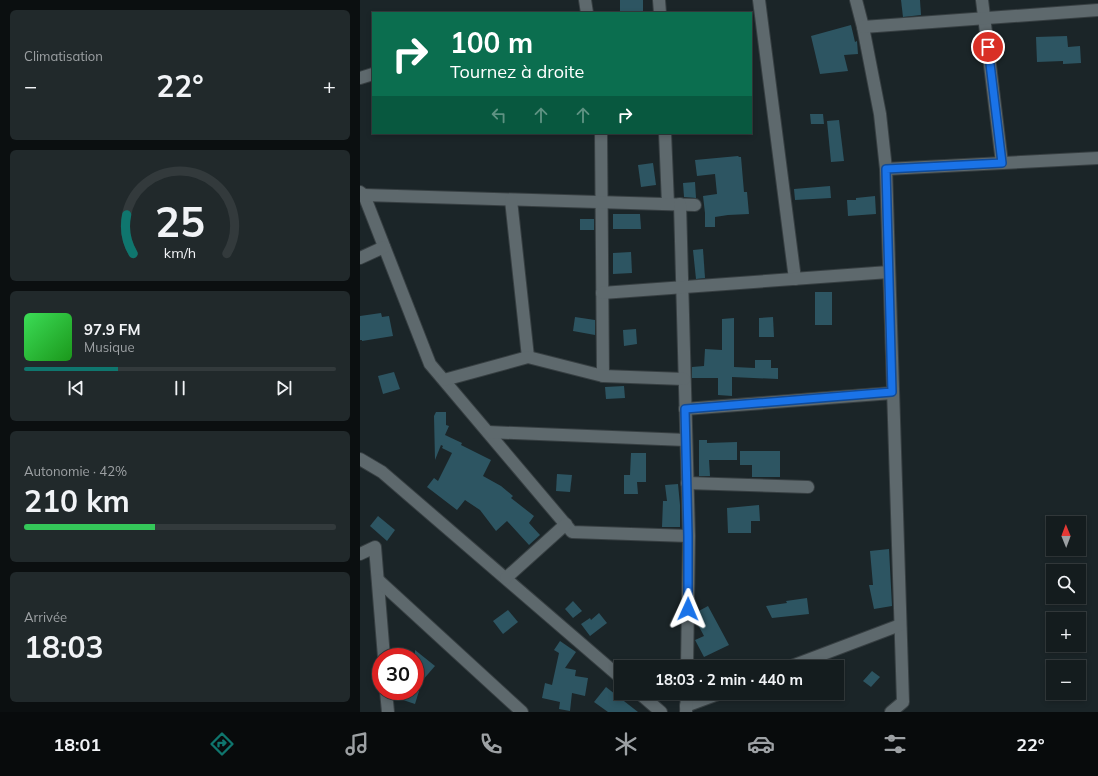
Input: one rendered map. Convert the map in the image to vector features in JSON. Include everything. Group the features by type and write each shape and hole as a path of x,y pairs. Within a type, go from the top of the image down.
{"street":[{"path":"585,0 587,12"},
{"path":"659,0 660,12"},
{"path":"759,0 795,279"},
{"path":"856,0 863,27 880,114 886,169 903,702 890,712"},
{"path":"982,0 1002,163"},
{"path":"863,27 1098,10"},
{"path":"360,78 372,74"},
{"path":"601,134 603,376"},
{"path":"665,134 668,204"},
{"path":"886,169 1098,158"},
{"path":"688,536 572,532 430,364 362,194 694,205"},
{"path":"511,200 528,357"},
{"path":"680,204 688,536 687,660"},
{"path":"360,258 384,247"},
{"path":"602,293 889,272"},
{"path":"444,380 528,357 603,376 684,379"},
{"path":"685,409 892,392"},
{"path":"488,432 686,440"},
{"path":"360,459 382,472 614,672"},
{"path":"687,483 808,487"},
{"path":"506,578 566,524"},
{"path":"360,554 375,547 383,648"},
{"path":"378,580 522,712"},
{"path":"808,660 900,625"},
{"path":"387,700 388,712"},
{"path":"647,700 660,712"},
{"path":"686,709 706,700"}],"building":[{"path":"620,0 643,0 643,12 620,12"},
{"path":"901,0 920,0 921,15 903,17"},
{"path":"851,25 855,42 857,41 858,54 844,55 848,71 820,74 811,36"},
{"path":"1067,36 1068,47 1080,46 1081,63 1063,64 1063,61 1037,62 1036,37"},
{"path":"810,114 823,114 824,124 811,124"},
{"path":"839,120 844,161 831,162 827,121"},
{"path":"741,157 744,192 747,192 749,214 715,217 715,227 705,227 703,196 717,194 715,174 697,176 695,160"},
{"path":"653,163 656,185 641,187 638,165"},
{"path":"695,182 696,198 684,197 683,183"},
{"path":"830,186 831,198 795,200 794,189"},
{"path":"875,196 876,214 848,216 847,200 856,200 856,198"},
{"path":"613,214 640,214 641,229 613,229"},
{"path":"580,219 594,219 594,230 580,230"},
{"path":"703,249 705,278 696,279 693,250"},
{"path":"631,252 632,273 613,274 613,253"},
{"path":"815,292 832,292 832,325 815,325"},
{"path":"381,313 382,317 389,316 393,336 362,341 360,340 360,316"},
{"path":"575,317 595,320 595,335 573,331"},
{"path":"773,317 774,337 759,337 759,318"},
{"path":"734,318 734,367 755,368 755,360 771,360 771,368 778,368 778,379 732,377 732,396 718,395 718,378 692,378 692,367 704,366 705,349 722,350 722,319"},
{"path":"636,329 637,344 624,346 623,330"},
{"path":"394,372 400,389 383,394 378,376"},
{"path":"624,386 625,398 606,399 605,387"},
{"path":"436,412 446,412 446,425 449,426 445,435 491,460 483,476 501,486 513,496 511,498 534,516 529,523 540,535 529,545 507,521 496,531 480,510 465,500 457,510 427,487 434,478 438,481 452,453 442,448 443,446 441,445 435,460 434,416"},
{"path":"699,440 707,440 707,443 737,442 737,460 709,460 710,476 699,476"},
{"path":"740,451 780,451 780,477 752,477 752,465 740,465"},
{"path":"631,453 646,453 646,482 637,482 638,494 624,494 624,475 630,475"},
{"path":"557,474 572,475 570,492 556,491"},
{"path":"678,484 680,527 662,527 663,501 667,501 665,485"},
{"path":"759,505 760,521 751,521 751,533 728,533 727,508"},
{"path":"378,516 395,530 387,541 370,526"},
{"path":"889,549 892,606 874,609 869,585 873,585 870,551"},
{"path":"807,598 809,614 772,618 766,606 787,603 786,601"},
{"path":"573,601 582,611 573,618 565,609"},
{"path":"708,606 729,645 704,657 695,640 704,636 695,619 695,613"},
{"path":"508,610 518,622 503,634 493,621"},
{"path":"599,613 607,623 590,636 581,624 590,618 591,620"},
{"path":"560,641 576,652 565,668 576,670 575,676 588,678 585,696 572,693 570,711 559,709 560,702 542,698 545,683 552,685 559,653 554,650"},
{"path":"424,657 435,666 424,679"},
{"path":"872,671 880,677 871,687 863,681"},
{"path":"606,687 614,693 614,700 623,700 638,712 608,712 594,702"},
{"path":"403,700 416,700 415,704"}],"route":[{"path":"688,609 685,409 892,392 886,169 1002,163 988,47"}]}
